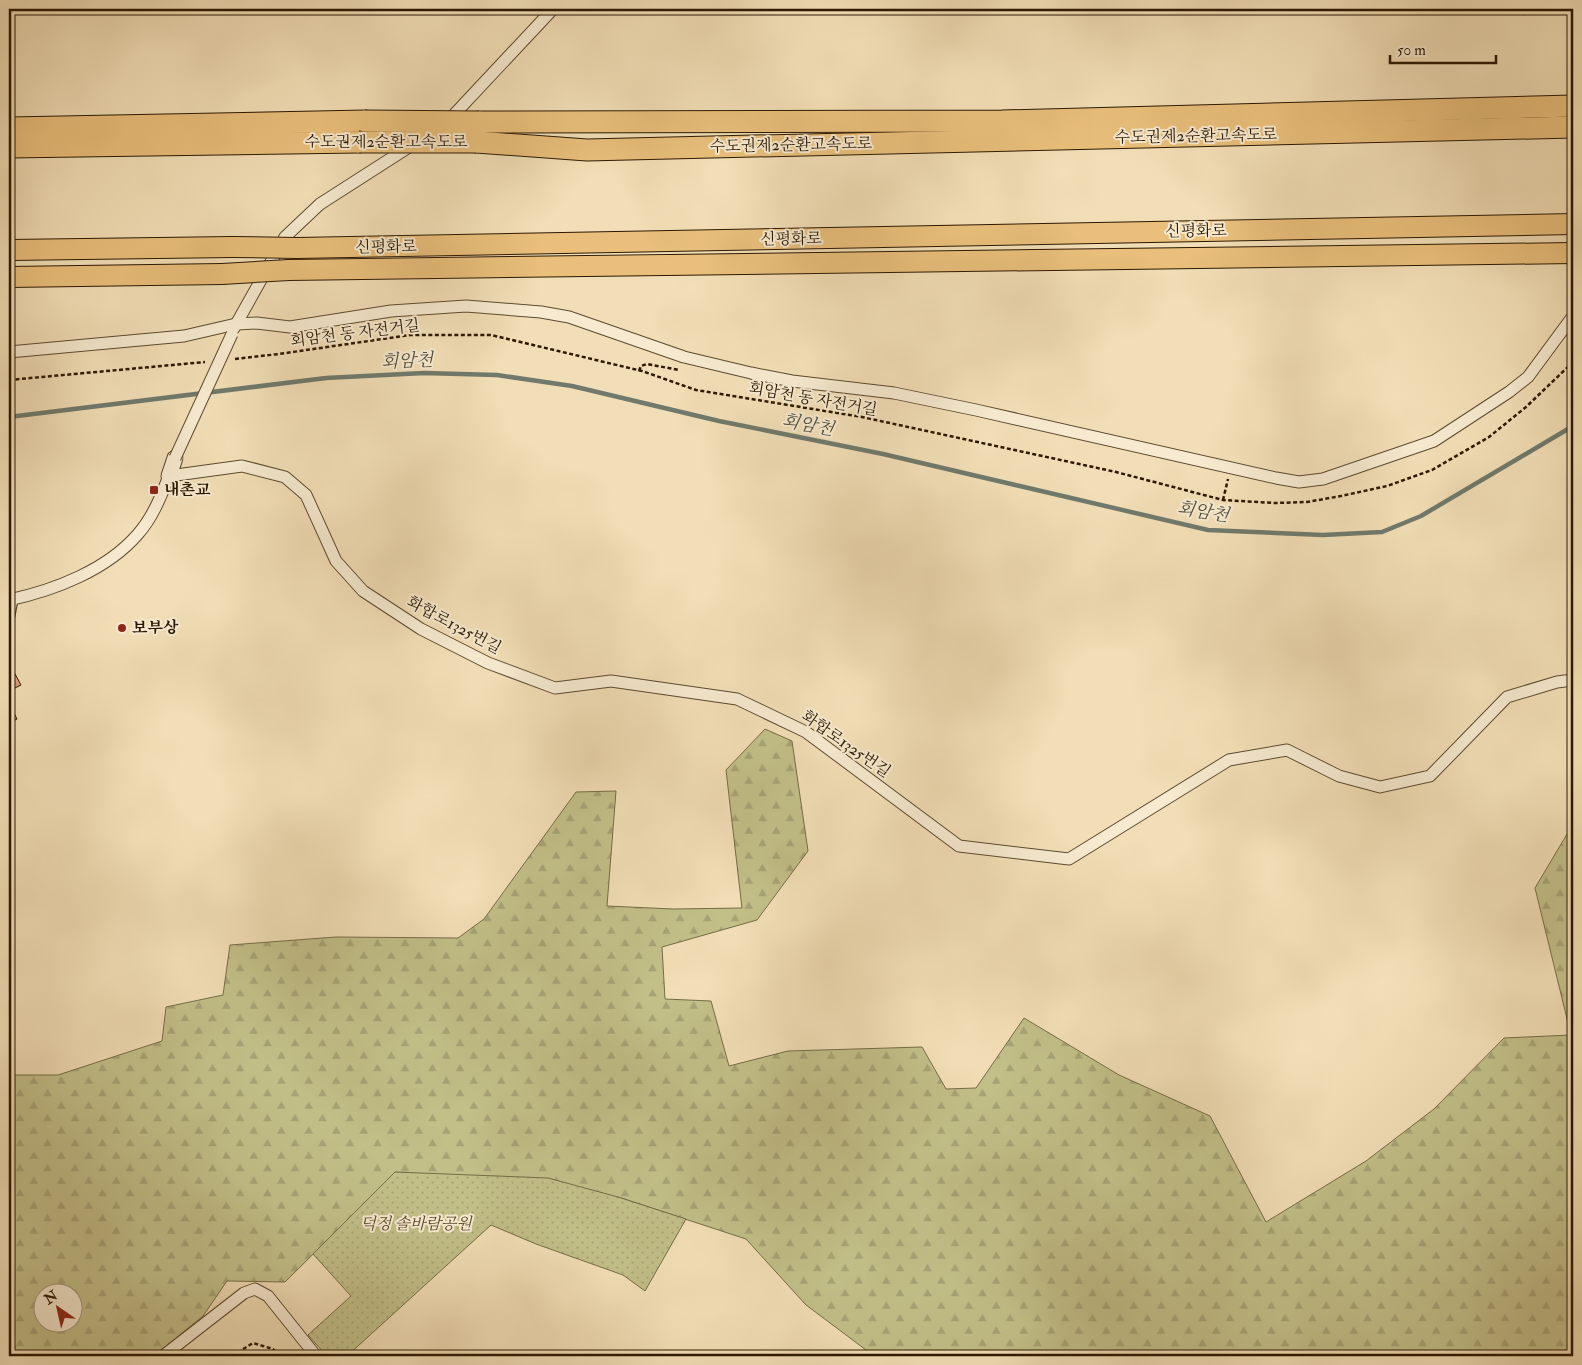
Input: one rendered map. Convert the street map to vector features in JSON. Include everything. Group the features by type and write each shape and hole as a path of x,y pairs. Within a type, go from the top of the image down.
{"highway":[{"name":"수도권제2순환고속도로","path":"9,146 359,142 478,132 1573,106"},
{"name":"수도권제2순환고속도로","path":"9,128 365,121 478,132 587,150 1573,127"},
{"name":"신평화로","path":"9,250 297,248 1573,224"},
{"name":"신평화로","path":"9,278 222,274 290,270 1572,253"}],"street":[{"path":"12,599 75,578 116,554 139,534 159,502 175,458 234,329 285,238 320,204 448,121 553,9"},
{"path":"9,352 184,336 234,329 257,323 290,327 391,312 466,306 541,312 570,317 684,357 751,373 792,381 894,394 967,408 1299,482 1323,479 1410,451 1434,441 1528,377 1573,316"},
{"name":"화합로1325번길","path":"169,476 242,466 286,477 306,495 336,561 363,591 421,629 488,663 554,688 611,681 737,699 806,732 959,846 1069,859 1229,760 1287,750 1339,776 1380,786 1430,776 1507,697 1557,682 1573,680"},
{"path":"163,1356 244,1293 255,1289 268,1296 316,1356"}],"lane":[{"path":"9,629 12,599"}],"path":[{"path":"1503,9 1525,14 1534,9"},
{"name":"회암천 동 자전거길","path":"231,359 410,335 491,335 642,371 696,390 812,407 872,419 1116,472 1223,500 1275,503 1307,502 1387,486 1432,470 1489,437 1526,407 1573,362"},
{"path":"9,380 212,361"},
{"path":"1223,500 1231,468"},
{"path":"232,1356 253,1343 266,1346 280,1356"}],"green space":[{"path":"765,729 792,741 808,851 757,920 662,947 665,999 711,1001 729,1066 788,1051 922,1047 946,1089 976,1088 1024,1018 1119,1075 1210,1116 1266,1222 1366,1161 1434,1109 1504,1038 1571,1035 1535,888 1573,824 1573,1356 874,1356 806,1305 746,1239 618,1197 396,1172 285,1282 227,1281 203,1316 154,1356 9,1356 9,1075 58,1075 162,1041 166,1007 223,995 230,945 336,937 458,938 484,919 576,792 616,791 607,906 673,909 742,908 726,770"},
{"name":"덕정 솔바람공원","path":"395,1172 548,1178 618,1197 686,1219 645,1291 623,1275 536,1244 491,1225 347,1356 327,1356 308,1335 351,1296 313,1254"}],"building":[{"path":"9,663 21,685 9,691"},
{"path":"9,703 17,719 9,723"}],"waterway":[{"name":"회암천","path":"9,417 326,378 424,373 497,375 572,386 719,421 883,454 1208,530 1323,535 1382,532 1421,516 1573,426"}],"place":[{"name":"내촌교","path":"154,490"},
{"name":"보부상","path":"122,628"}]}
